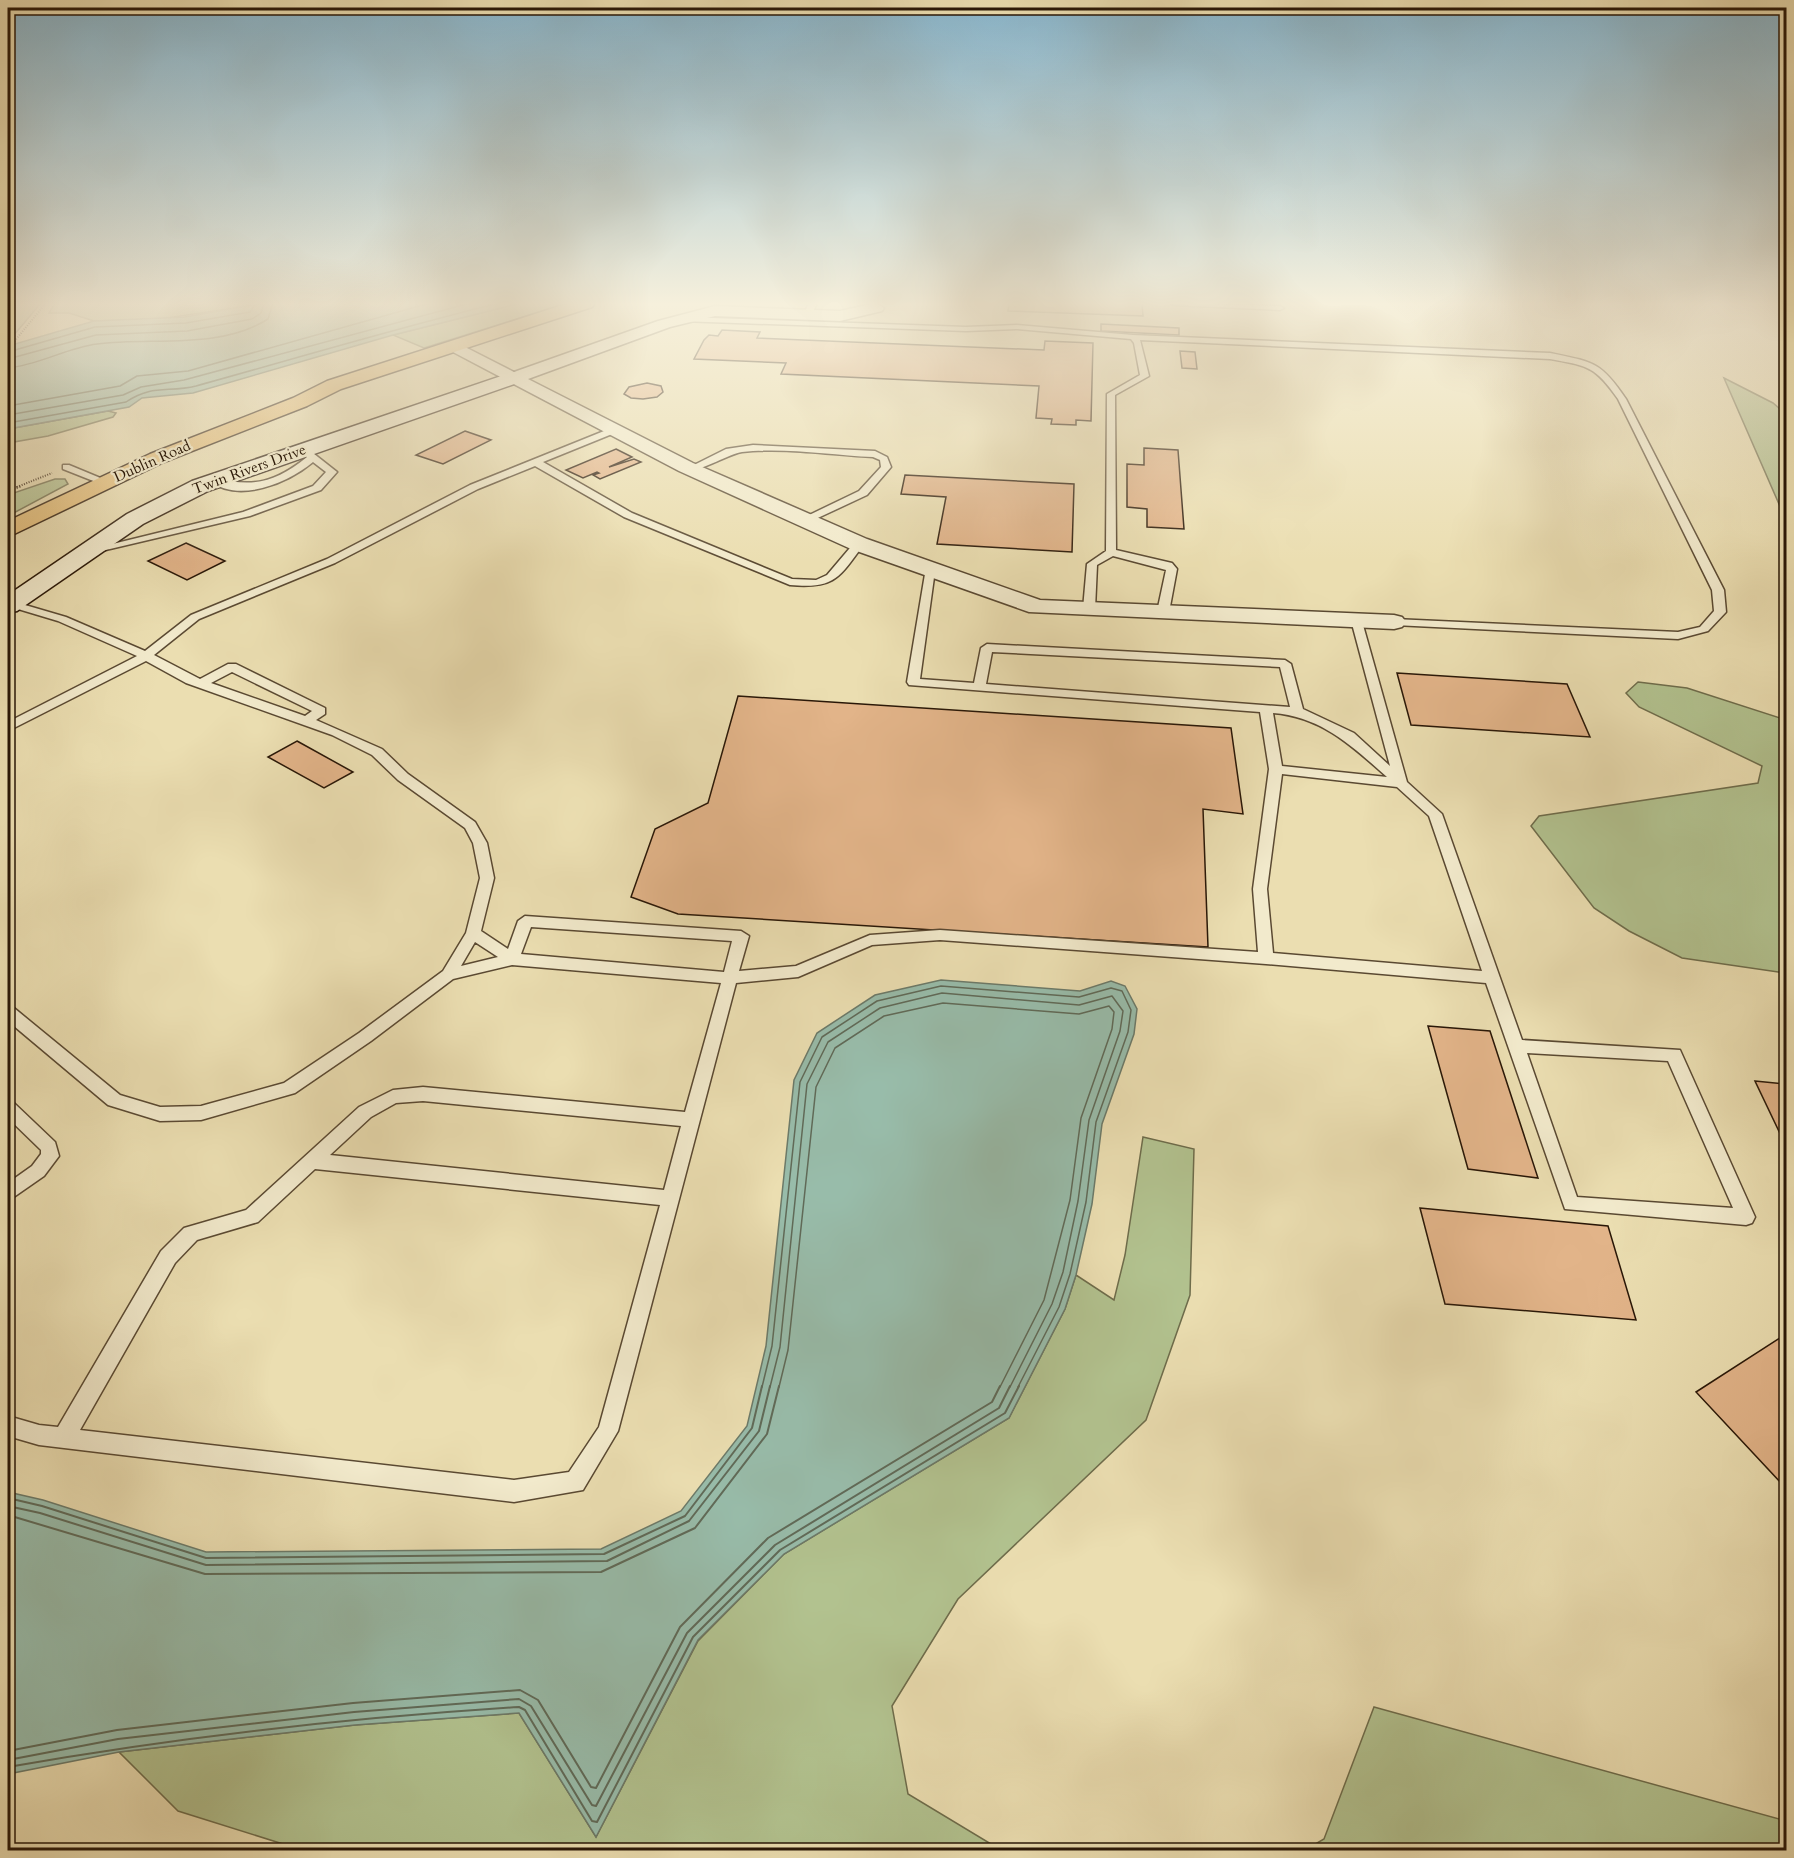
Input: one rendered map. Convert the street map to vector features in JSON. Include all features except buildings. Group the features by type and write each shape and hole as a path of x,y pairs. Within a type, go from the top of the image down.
{"main road":[{"name":"Dublin Road","path":"8,530 105,482 212,435 300,402 325,390"},
{"name":"Dublin Road","path":"300,402 347,390"}],"street":[{"name":"Twin Rivers Drive","path":"9,604 135,519 215,481 308,453 481,390"},
{"path":"536,390 691,469 859,544 1037,607 1394,622"}],"lane":[{"path":"1111,552 1110,394 1118,390"},
{"path":"1394,622 1678,636 1704,629 1720,612 1718,590 1616,390"},
{"path":"8,727 146,656 195,617 331,561 474,487 614,430"},
{"path":"691,469 729,451 753,448 874,454 884,459 886,467 863,493 807,520"},
{"path":"83,553 246,514 317,488 332,472 308,453"},
{"path":"536,462 628,515 790,582 817,585 828,582 859,544"},
{"path":"66,467 105,482"},
{"path":"1089,609 1092,564 1111,552 1168,565 1172,569 1163,612"},
{"path":"930,570 913,682 1297,711 1349,736 1435,814 1571,1204 1746,1216 1674,1055 1516,1046"},
{"path":"8,1012 114,1100 160,1114 201,1113 289,1088 365,1037 448,975 473,933 487,878 480,843 470,825 403,777 377,752 306,720 201,684 146,656 62,619 9,604"},
{"path":"1357,620 1401,783"},
{"path":"979,688 987,648 1285,664 1297,711"},
{"path":"201,684 232,667 321,711 306,720"},
{"path":"1266,709 1276,769 1260,890 1266,958"},
{"path":"1276,769 1401,783"},
{"path":"8,1426 64,1437 514,1491 575,1482 608,1431 741,936 525,921 512,959"},
{"path":"473,933 512,959"},
{"path":"448,975 512,959 730,978 798,971 870,940 939,935 1266,958 1492,978"},
{"path":"64,1437 168,1257 191,1234 252,1216 365,1112 393,1097 423,1094 692,1120"},
{"path":"8,1108 49,1147 50,1156 38,1171 8,1193"},
{"path":"313,1161 671,1198"}],"path":[{"path":"8,491 66,467"}],"green space":[{"path":"1729,390 1747,390 1773,403 1786,414 1786,520"},
{"path":"108,411 116,413 113,417 48,436 8,443 8,429"},
{"path":"55,479 65,479 68,484 8,516 8,492 11,494"},
{"path":"1638,682 1687,688 1786,720 1786,973 1682,958 1629,931 1594,908 1531,826 1539,816 1758,783 1762,766 1639,707 1626,693"},
{"path":"1143,1137 1194,1149 1190,1295 1146,1420 958,1599 892,1706 908,1794 1001,1850 302,1850 178,1811 119,1752 355,1725 519,1713 596,1837 698,1641 784,1554 1009,1418 1065,1309 1076,1275 1114,1300 1125,1255"},
{"path":"1374,1707 1786,1821 1786,1850 1305,1850 1324,1839"}],"water":[{"path":"8,390 204,390 142,398 129,407 8,429"},
{"path":"941,980 1080,991 1111,981 1125,986 1137,1009 1134,1034 1102,1124 1092,1204 1076,1275 1065,1309 1009,1418 784,1554 698,1640 596,1837 519,1713 355,1725 119,1752 8,1774 8,1492 43,1500 206,1552 601,1549 681,1511 747,1426 766,1346 794,1080 817,1033 875,995"}]}
